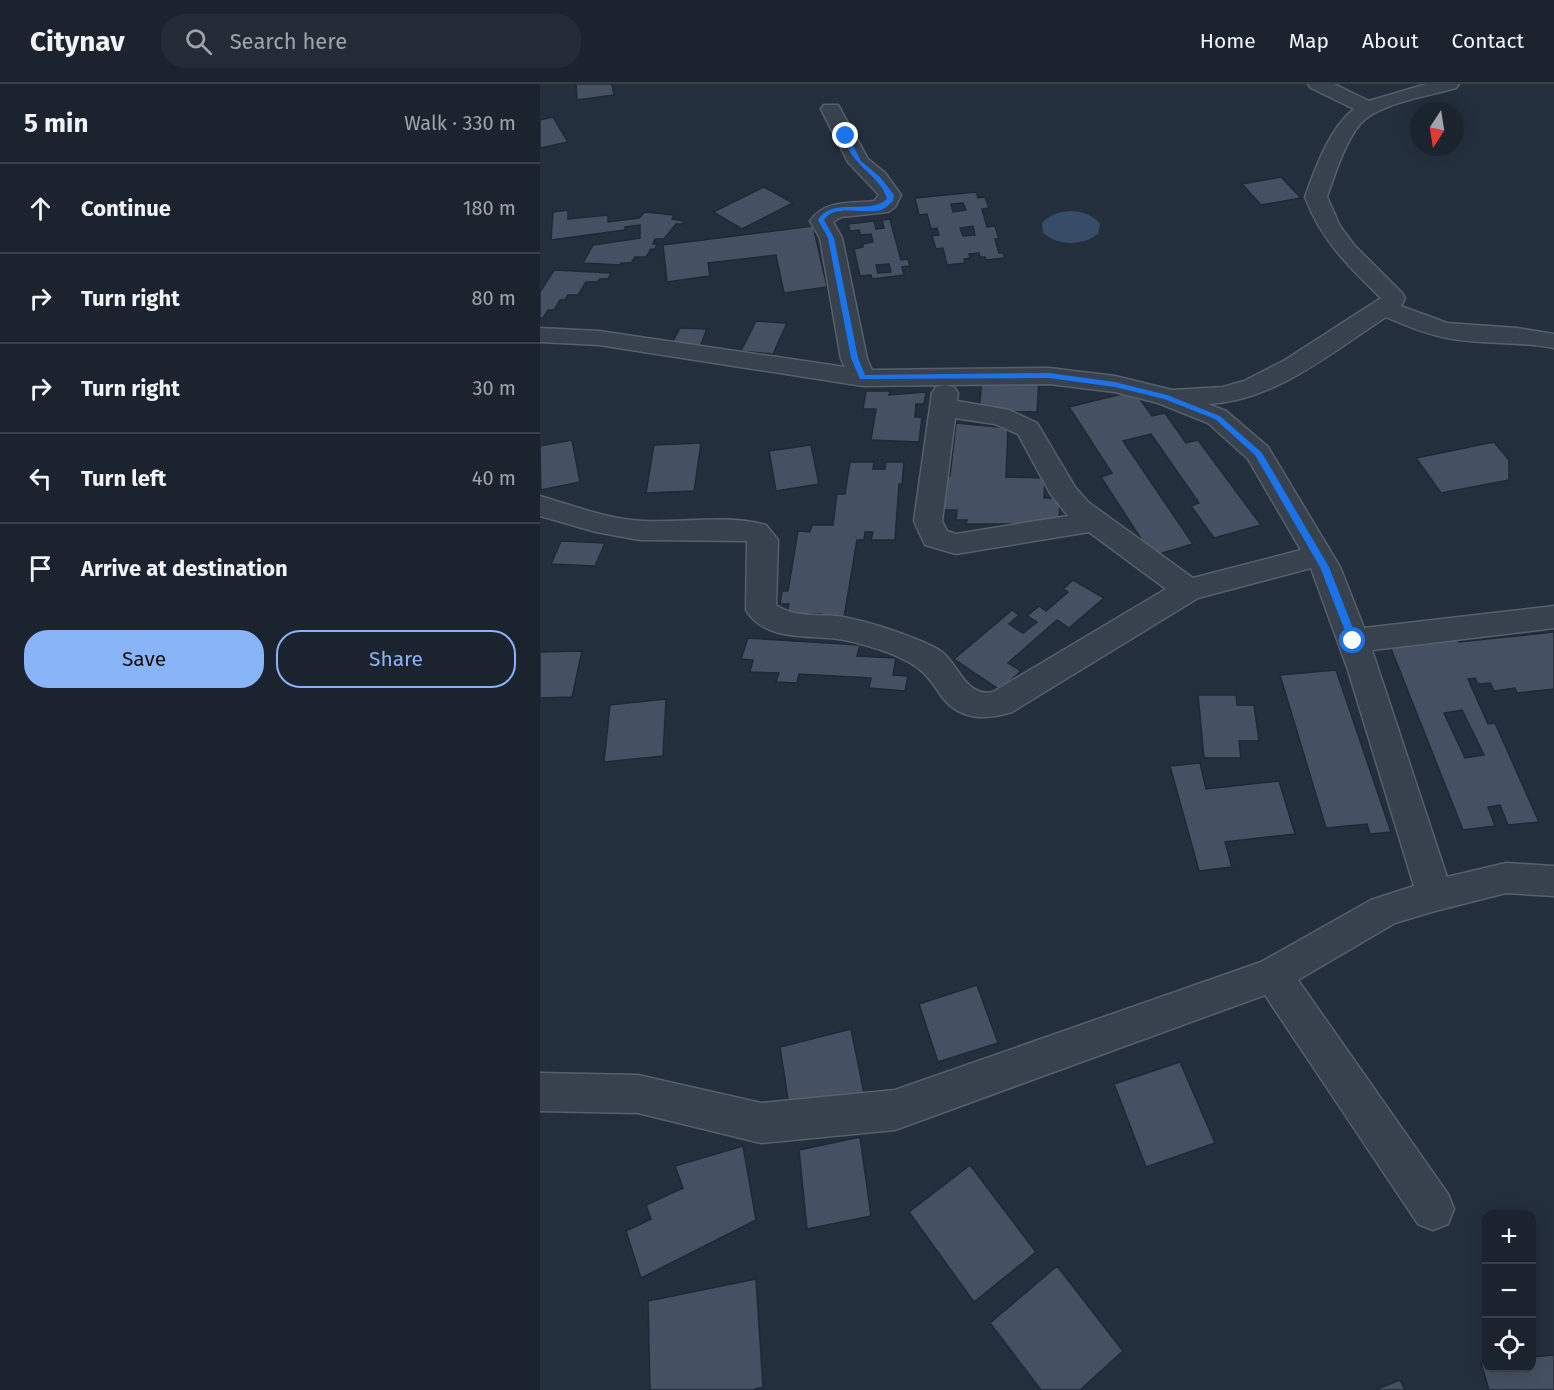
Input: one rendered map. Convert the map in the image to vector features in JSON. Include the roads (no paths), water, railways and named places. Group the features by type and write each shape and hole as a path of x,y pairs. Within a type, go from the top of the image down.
{"street":[{"path":"1318,84 1370,109"},
{"path":"1167,397 1223,394 1253,387 1385,308 1393,298 1390,293 1349,255 1323,218 1316,197 1328,167 1355,118 1380,104 1449,84"},
{"path":"831,110 859,162 878,178 890,195 887,204 881,208 837,210 824,215 821,220 831,238 854,358 862,378"},
{"path":"1385,308 1437,328 1456,332 1528,335 1554,341"},
{"path":"540,335 598,338 945,391 1022,424 1028,429 1064,493 1078,509 1188,590"},
{"path":"945,391 1049,376 1115,384 1167,397 1217,417 1258,453 1325,567 1353,641 1435,895"},
{"path":"945,391 928,521 935,538 956,544 1094,521"},
{"path":"540,506 592,521 651,531 739,529 756,532 763,540 761,610 768,616 792,626 837,628 865,634 921,654 937,665 967,704 980,708 1001,703 1188,590 1318,556"},
{"path":"1353,641 1554,617"},
{"path":"540,1092 638,1094 761,1123 895,1110 1273,975 1384,911 1435,895 1506,878 1554,881"},
{"path":"1273,975 1433,1209"}],"water":[{"path":"1071,211 1094,218 1100,224 1098,234 1085,241 1070,243 1056,240 1043,233 1042,223 1048,217"}]}
